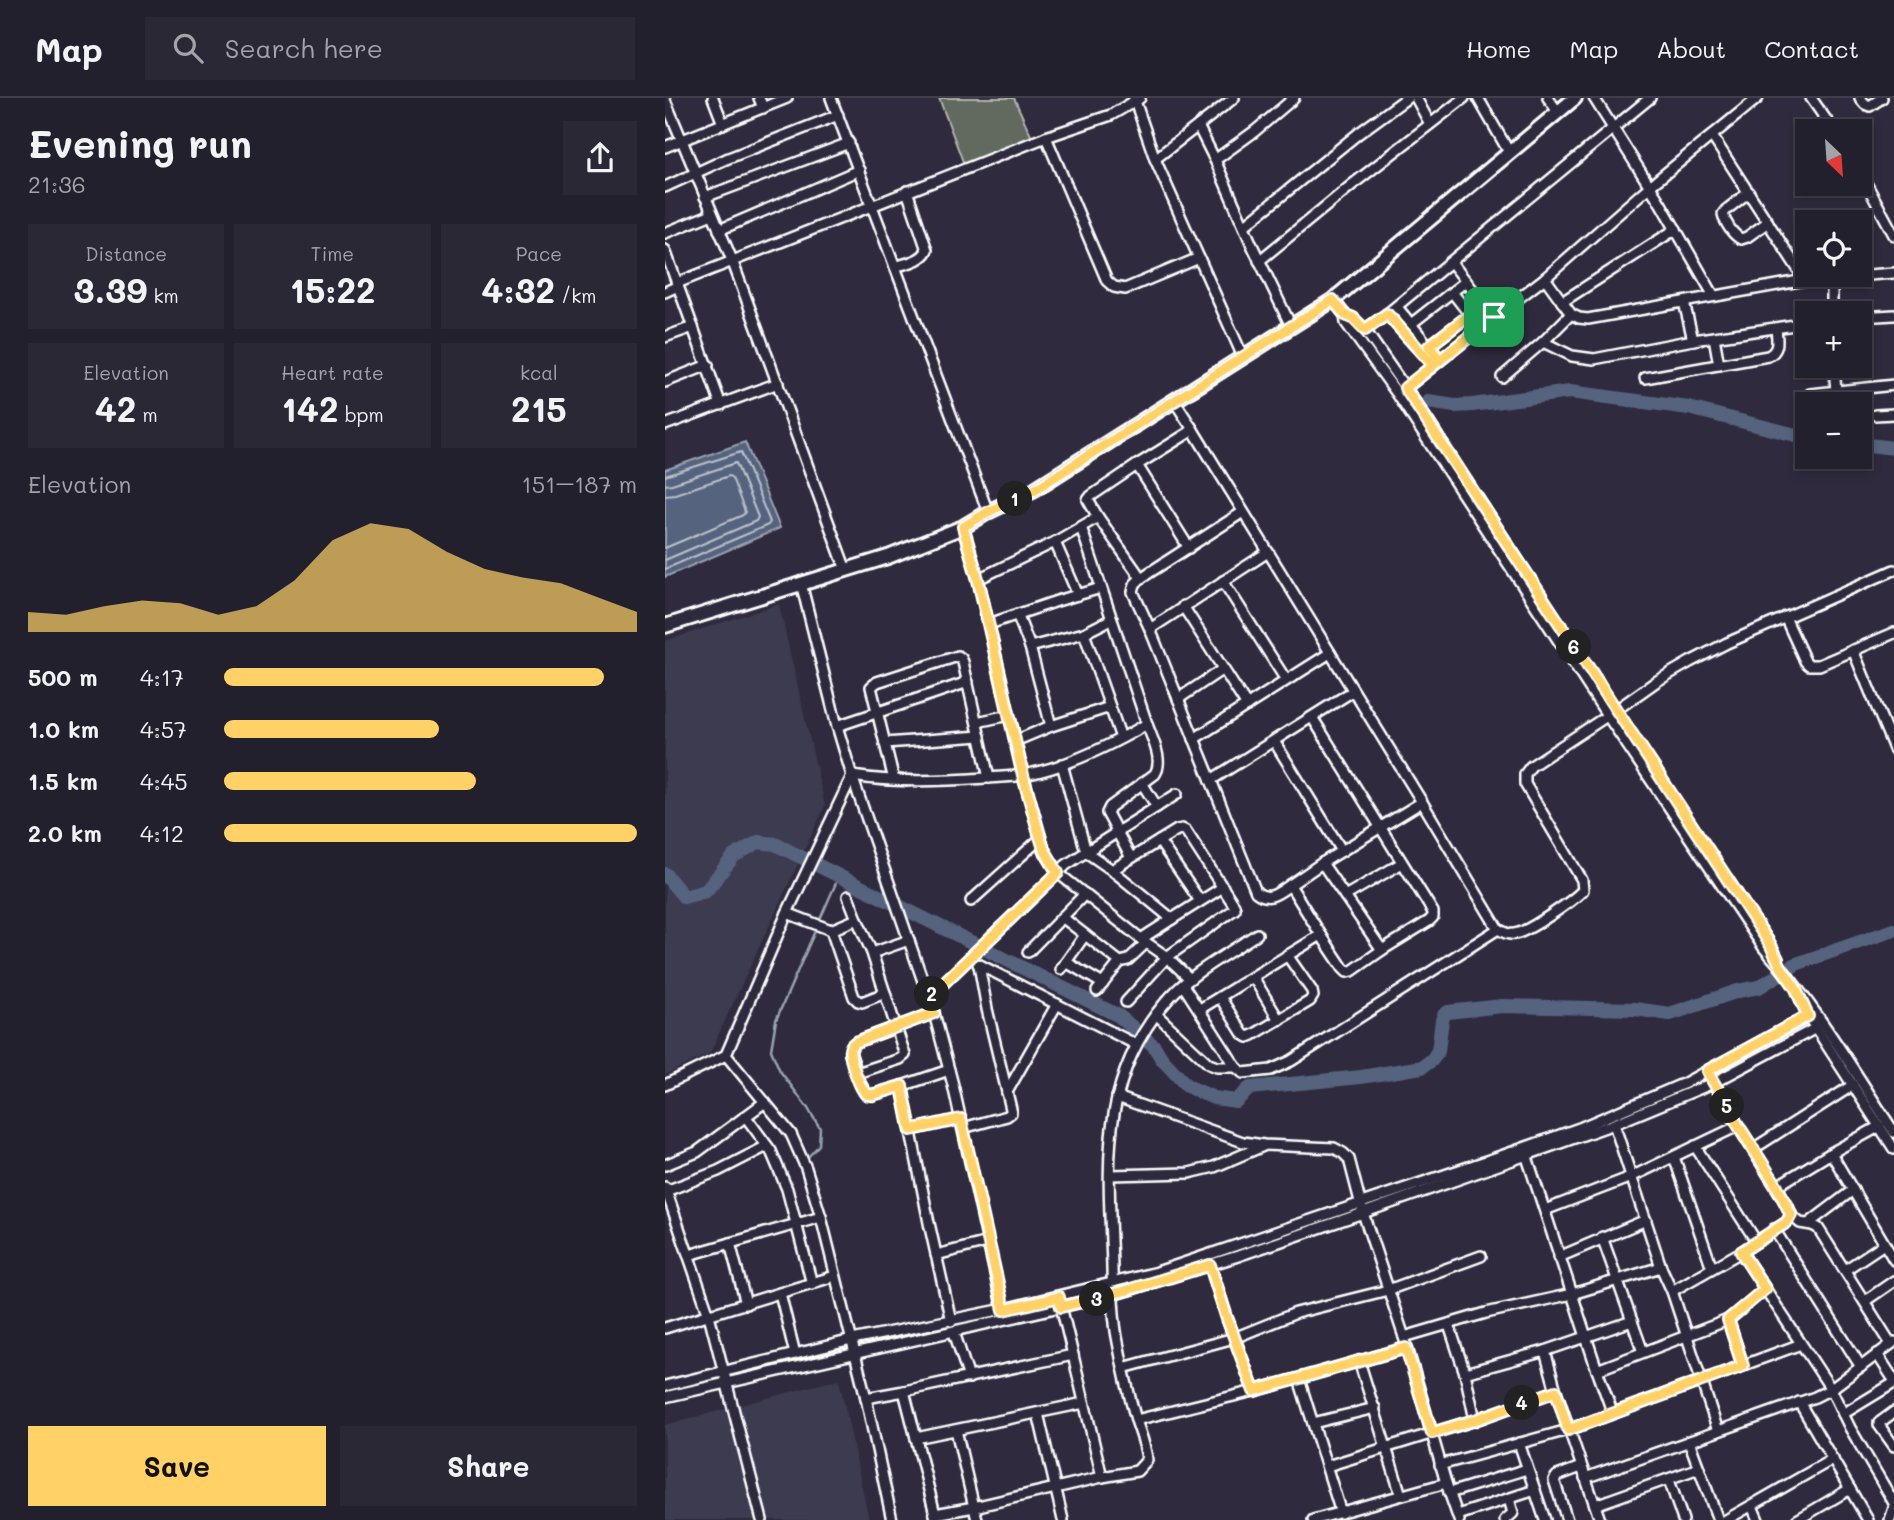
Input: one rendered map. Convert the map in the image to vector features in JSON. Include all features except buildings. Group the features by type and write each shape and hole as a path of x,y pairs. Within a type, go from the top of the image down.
{"main road":[{"path":"665,626 888,556 963,527 1034,490 1333,300 1575,98"}],"street":[{"path":"713,98 723,124"},
{"path":"759,98 763,108"},
{"path":"665,147 787,98"},
{"path":"831,98 988,512"},
{"path":"1155,159 1234,98"},
{"path":"1215,160 1294,98"},
{"path":"1244,226 1407,98"},
{"path":"1416,98 1430,124"},
{"path":"1259,261 1464,98"},
{"path":"1478,98 1510,152"},
{"path":"1548,98 1558,112"},
{"path":"1594,98 1650,186 1714,296"},
{"path":"1365,330 1397,307 1650,98"},
{"path":"1401,392 1545,278 1650,186 1758,98"},
{"path":"1811,98 1826,119"},
{"path":"1860,98 1870,106 1882,98"},
{"path":"665,292 732,260 1046,137 1116,113 1137,99 1155,159 1243,356"},
{"path":"665,100 668,114 682,140 732,260 846,570"},
{"path":"665,187 838,115"},
{"path":"1198,126 1291,326"},
{"path":"1712,136 1795,264"},
{"path":"1046,137 1107,281 1114,287 1125,289 1199,258"},
{"path":"705,197 849,144"},
{"path":"719,230 859,170"},
{"path":"895,267 920,258 927,250 907,191"},
{"path":"1749,192 1726,210 1724,219 1741,239 1767,222"},
{"path":"1873,196 1894,235"},
{"path":"665,233 712,214"},
{"path":"1562,302 1676,229"},
{"path":"665,250 722,405"},
{"path":"1451,262 1494,317"},
{"path":"1872,275 1894,273"},
{"path":"1545,278 1571,314 1588,319 1795,281"},
{"path":"1411,324 1466,281"},
{"path":"1452,292 1470,315"},
{"path":"1333,300 1345,315 1353,318 1365,330 1401,392"},
{"path":"1684,302 1693,340"},
{"path":"1429,346 1484,304"},
{"path":"1397,307 1429,346 1437,362"},
{"path":"1387,314 1437,362"},
{"path":"1502,377 1571,314"},
{"path":"1872,316 1894,314"},
{"path":"1345,315 1346,323 1401,392 1476,495 1612,713 1894,1132"},
{"path":"1543,342 1572,356 1587,359 1795,325"},
{"path":"665,337 693,327"},
{"path":"1645,378 1772,354 1777,347 1776,328"},
{"path":"1714,337 1719,365"},
{"path":"665,382 708,365"},
{"path":"1835,378 1836,391"},
{"path":"666,423 778,383"},
{"path":"1827,392 1894,385"},
{"path":"1174,400 1498,929 1505,934 1523,931 1575,899 1583,890 1582,880 1525,784 1525,774 1531,766 1657,681 1691,662 1727,643 1894,570"},
{"path":"1875,415 1894,414"},
{"path":"1141,578 1088,500 1190,426"},
{"path":"1137,465 1189,548"},
{"path":"1243,512 1141,578 1135,584 1133,592 1256,892 1269,898 1422,802"},
{"path":"978,579 1055,542 1098,517"},
{"path":"963,527 989,624 1023,775 1044,849 1058,873 1167,957 1187,982 1200,1009 1236,1067 1243,1073 1271,1070 1291,1061 1498,929"},
{"path":"1081,527 1159,760 1155,774 1110,807 1108,813 1131,858"},
{"path":"1055,542 1079,594"},
{"path":"1150,629 1268,552"},
{"path":"1223,581 1286,680"},
{"path":"801,583 852,776 934,1013 1005,1315"},
{"path":"989,624 1101,588"},
{"path":"1183,606 1247,706"},
{"path":"1017,614 1030,647 1051,726"},
{"path":"1785,617 1809,665 1819,664 1894,633"},
{"path":"1030,647 1084,632 1112,620"},
{"path":"1084,632 1121,738"},
{"path":"1853,650 1894,748"},
{"path":"1194,739 1330,653"},
{"path":"894,779 871,687 877,682 958,656 963,663 968,682 989,778"},
{"path":"1178,699 1223,669"},
{"path":"837,726 968,682"},
{"path":"1211,780 1353,691"},
{"path":"1015,741 1110,707"},
{"path":"977,722 1009,715"},
{"path":"1290,885 1347,972 1433,917 1433,912 1312,718"},
{"path":"852,776 872,779 953,780 1023,775 1062,764 1147,724"},
{"path":"885,743 980,736"},
{"path":"1274,741 1342,851"},
{"path":"1062,764 1086,852 1172,919"},
{"path":"665,1086 726,1055 787,913 852,776"},
{"path":"1142,783 1157,807"},
{"path":"929,997 1066,865 1177,794"},
{"path":"1112,870 1182,829 1186,831 1235,909 1167,957 1126,1002"},
{"path":"971,901 1040,839"},
{"path":"1159,841 1200,901"},
{"path":"1322,863 1382,950"},
{"path":"1345,897 1402,863"},
{"path":"1085,935 1064,965 1100,988 1120,962 1128,960 1144,941 1172,919 1223,887"},
{"path":"1028,951 1085,894"},
{"path":"848,895 872,953 904,1052 904,1058 856,1073"},
{"path":"787,913 828,929 857,919"},
{"path":"1062,917 1120,962"},
{"path":"828,929 854,997 862,1002 885,993"},
{"path":"904,1391 936,1517 1137,1471 1144,1465 1147,1460 1146,1453 1123,1368 1116,1334 1111,1284 1111,1131 1117,1097 1137,1041 1172,994 1257,934"},
{"path":"1200,1009 1321,934"},
{"path":"872,953 909,940"},
{"path":"1220,997 1243,1034 1248,1037 1310,1001 1313,991 1287,955"},
{"path":"972,956 979,965 1137,1041"},
{"path":"911,1130 1007,1116 1011,1112 979,965"},
{"path":"1252,977 1279,1020"},
{"path":"1795,987 1808,1016 1894,1149"},
{"path":"1007,1092 1057,1004"},
{"path":"934,1013 852,1045 850,1052 866,1094 872,1095 949,1070"},
{"path":"1154,1016 1209,1064 1236,1067"},
{"path":"1525,1152 1685,1083 1808,1016"},
{"path":"665,1397 954,1332 1005,1315 1060,1302 1112,1295 1210,1265 1363,1208 1613,1124 1713,1083 1816,1028"},
{"path":"726,1055 791,1134 806,1168 852,1340 892,1520"},
{"path":"1585,1478 1831,1390 1893,1343 1818,1228 1800,1223 1791,1215 1777,1186 1707,1071"},
{"path":"1753,1149 1853,1085"},
{"path":"902,1086 951,1321"},
{"path":"1117,1097 1244,1142 1334,1148 1343,1153 1349,1159 1447,1488 1459,1518 1535,1490"},
{"path":"665,1166 697,1152 765,1102"},
{"path":"746,1117 767,1146 787,1189 811,1284"},
{"path":"1613,1124 1718,1431"},
{"path":"1545,1210 1631,1177 1738,1125"},
{"path":"1777,1186 1880,1126"},
{"path":"1110,1175 1189,1173 1215,1167 1264,1145"},
{"path":"762,1520 709,1315 689,1255 669,1212 666,1189 717,1171 767,1146"},
{"path":"1695,1146 1756,1241"},
{"path":"1525,1152 1613,1414"},
{"path":"1831,1153 1894,1260"},
{"path":"1674,1157 1712,1268"},
{"path":"1808,1224 1853,1190"},
{"path":"1060,1302 1363,1208"},
{"path":"1672,1291 1741,1252 1787,1222 1791,1215"},
{"path":"689,1255 821,1217"},
{"path":"1559,1256 1646,1220"},
{"path":"1774,1229 1861,1367"},
{"path":"1602,1237 1643,1352"},
{"path":"936,1255 988,1242"},
{"path":"730,1243 746,1304"},
{"path":"1845,1270 1884,1244"},
{"path":"1741,1252 1831,1390 1894,1503"},
{"path":"1123,1368 1234,1338 1296,1313 1388,1290 1481,1256"},
{"path":"1210,1265 1254,1391"},
{"path":"1404,1337 1486,1313 1572,1294 1661,1267"},
{"path":"665,1328 835,1276"},
{"path":"1865,1301 1894,1281"},
{"path":"1597,1370 1728,1320 1765,1289"},
{"path":"781,1293 795,1354"},
{"path":"1060,1302 1102,1477"},
{"path":"665,1386 852,1340 951,1321 1005,1315"},
{"path":"1728,1320 1743,1366"},
{"path":"1465,1373 1545,1351 1632,1321"},
{"path":"1449,1325 1465,1373 1475,1420"},
{"path":"954,1332 969,1378"},
{"path":"1440,1465 1568,1430 1801,1344"},
{"path":"1136,1420 1299,1379 1406,1348"},
{"path":"1545,1351 1568,1430 1600,1520"},
{"path":"1843,1414 1894,1381 1877,1354"},
{"path":"866,1398 1073,1355"},
{"path":"1359,1361 1401,1495"},
{"path":"1299,1379 1341,1513"},
{"path":"1327,1466 1475,1420 1556,1391"},
{"path":"1799,1402 1868,1520"},
{"path":"916,1438 1084,1403"},
{"path":"1313,1423 1375,1408"},
{"path":"1894,1412 1879,1425 1894,1446"},
{"path":"1038,1413 1063,1520"},
{"path":"955,1430 977,1520"},
{"path":"1689,1441 1699,1468 1726,1520 1833,1459"},
{"path":"1519,1443 1545,1520"},
{"path":"1567,1520 1554,1480 1557,1476 1581,1468"},
{"path":"1595,1505 1699,1468"},
{"path":"1313,1520 1401,1495 1447,1488 1527,1469"},
{"path":"1668,1480 1683,1520"},
{"path":"1797,1520 1850,1489"},
{"path":"1505,1520 1513,1513 1509,1499"},
{"path":"1752,1506 1758,1520"},
{"path":"1890,1520 1894,1508"}],"shaded area":[{"path":"939,98 1014,98 1033,140 965,167"},
{"path":"779,604 825,806 710,1053 665,1075 665,641"},
{"path":"839,1379 869,1520 665,1520 665,1425"}],"water":[{"path":"745,442 780,528 665,577 665,470"}],"waterway":[{"path":"1428,402 1455,406 1472,405 1570,392 1689,408 1795,435"},
{"path":"1872,445 1894,448"},
{"path":"665,874 684,897 706,891 734,856 758,842 775,844 1119,1016 1154,1046 1162,1059 1187,1086 1214,1098 1236,1101 1250,1088 1361,1077 1422,1067 1432,1060 1438,1051 1442,1020 1448,1012 1502,1006 1635,1009 1670,1014 1738,991 1759,987 1796,964 1894,930"},
{"path":"808,1157 819,1145 820,1128 780,1071 771,1050 776,1020 839,876"}],"route":[{"path":"1494,317 1440,360 1433,365 1387,314 1365,330 1353,318 1345,315 1333,300 1034,490 963,527 1038,830 1044,849 1058,873 929,997 934,1013 856,1042 850,1052 860,1085 866,1094 872,1095 902,1086 911,1130 961,1119 1004,1310 1059,1297 1061,1307 1210,1265 1254,1391 1406,1348 1432,1433 1556,1391 1568,1430 1743,1366 1728,1320 1765,1289 1741,1252 1787,1222 1791,1215 1777,1186 1707,1071 1808,1016 1770,944 1405,388 1440,360 1429,346 1484,304 1494,317"}]}
